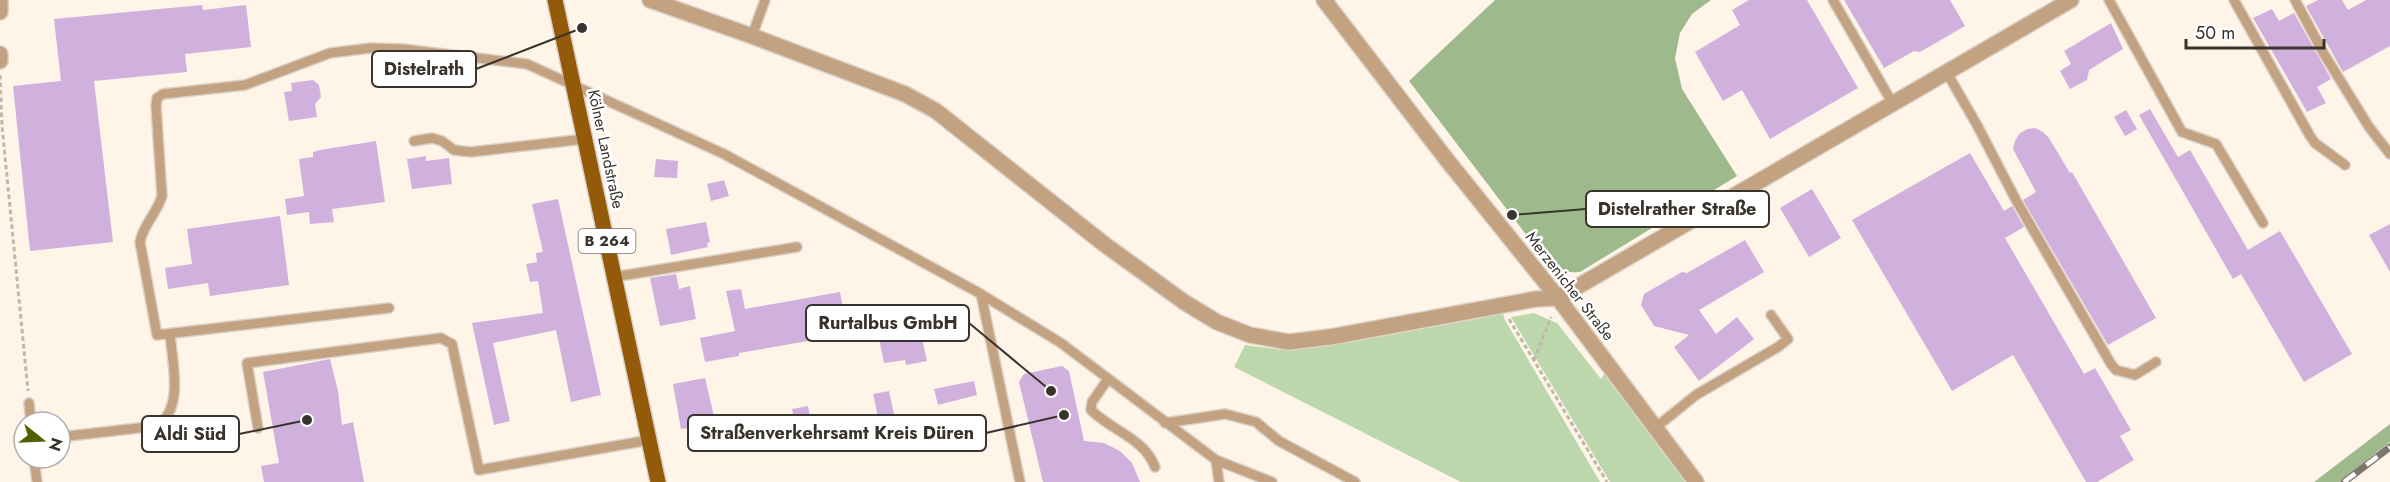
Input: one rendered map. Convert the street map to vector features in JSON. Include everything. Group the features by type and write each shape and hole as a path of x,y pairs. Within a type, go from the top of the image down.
{"main road":[{"name":"Kölner Landstraße","path":"555,0 658,482"}],"street":[{"path":"0,0 0,12"},
{"path":"650,0 905,94 936,111 1104,244 1184,302 1217,322 1250,335 1289,342 1330,337 1536,299 1558,298 2071,0"},
{"name":"Merzenicher Straße","path":"1324,0 1447,160 1558,298 1696,482"},
{"path":"0,54 0,62"}],"lane":[{"path":"752,36 765,0"},
{"path":"1833,0 1893,104"},
{"path":"2109,0 2182,132 2216,144 2263,223"},
{"path":"2234,0 2314,143 2345,165"},
{"path":"2295,0 2324,54 2369,127 2390,154"},
{"path":"389,308 157,336 140,243 142,233 159,206 162,196 157,98 163,94 245,85 330,53 371,48 403,49 527,64 724,154 981,294 1061,343 1216,460 1272,482"},
{"path":"1947,73 2017,202 2116,370 2135,375 2156,362"},
{"path":"414,141 432,138 442,141 454,150 471,152 585,139"},
{"path":"614,277 798,247"},
{"path":"981,294 1020,482"},
{"path":"1655,428 1696,395 1788,339 1771,315"},
{"path":"72,436 156,426 164,422 170,415 174,395 170,334"},
{"path":"258,428 247,363 441,338 452,344 479,470 649,440"},
{"path":"1108,379 1092,402 1091,410 1147,453 1155,468"},
{"path":"29,403 30,410"},
{"path":"1166,423 1225,414 1256,422 1279,441 1355,482"},
{"path":"1216,460 1219,482"}],"path":[{"path":"0,62 1,126 29,403"},
{"path":"1534,360 1558,298"},
{"path":"1500,305 1607,482"}],"green space":[{"path":"1495,0 1711,0 1692,14 1680,33 1675,58 1682,89 1737,176 1580,272 1562,271 1555,268 1547,262 1409,81"},
{"path":"1534,313 1557,323 1601,379 1604,374 1685,482 1610,482 1511,317"},
{"path":"1503,314 1600,482 1461,482 1234,367 1245,345 1283,350 1352,342"},
{"path":"2390,424 2390,442 2339,482 2314,482"}],"building":[{"path":"1749,0 1807,0 1858,88 1770,139 1742,90 1723,101 1695,52 1740,25 1732,10"},
{"path":"1844,0 1950,0 1965,26 1920,52 1914,51 1884,68"},
{"path":"2318,0 2342,0 2348,10 2366,0 2390,0 2390,46 2343,72 2306,6"},
{"path":"202,5 203,10 246,5 251,47 185,54 187,72 94,81 113,242 30,251 13,86 61,81 54,19"},
{"path":"2272,9 2279,21 2294,13 2331,79 2317,87 2326,103 2307,112 2253,18"},
{"path":"2111,23 2123,49 2089,70 2087,80 2070,89 2060,71 2071,64 2064,51"},
{"path":"313,80 319,85 321,97 315,104 317,117 289,121 284,92 292,91 291,83"},
{"path":"2150,109 2178,157 2190,150 2248,250 2280,231 2352,354 2304,382 2241,274 2233,279 2139,115"},
{"path":"2126,110 2137,129 2125,136 2114,117"},
{"path":"2035,128 2049,138 2070,173 2072,172 2156,318 2108,345 2023,200 2036,192 2013,149 2019,134 2027,129"},
{"path":"376,141 385,202 332,209 334,222 310,224 309,212 287,215 285,199 304,196 299,159 313,157 313,152 320,150"},
{"path":"1970,153 2004,211 2012,206 2024,227 2005,238 2084,374 2095,368 2131,430 2120,436 2134,460 2097,482 2086,482 2013,355 1952,391 1852,220"},
{"path":"426,156 426,161 449,158 452,184 412,189 407,159"},
{"path":"656,159 678,161 677,178 654,177"},
{"path":"724,180 729,196 711,201 707,184"},
{"path":"1812,189 1841,238 1809,257 1780,208"},
{"path":"558,199 601,395 571,402 556,330 493,343 510,421 494,425 472,323 543,313 538,281 530,282 526,264 537,262 536,253 543,252 532,204"},
{"path":"280,216 289,285 210,296 208,283 168,289 165,268 192,264 187,229"},
{"path":"706,222 710,242 707,243 708,247 671,255 666,229"},
{"path":"2390,224 2390,272 2369,235"},
{"path":"1745,240 1764,272 1699,310 1716,334 1737,317 1754,339 1699,381 1674,347 1689,335 1654,326 1641,305 1644,294"},
{"path":"676,274 679,289 690,286 696,319 660,326 650,278"},
{"path":"741,289 745,309 840,292 848,334 739,353 739,356 705,362 700,338 735,331 726,291"},
{"path":"915,306 927,361 906,365 905,360 884,363 875,319 895,315 894,310"},
{"path":"330,359 338,391 342,425 353,422 364,482 264,482 261,466 279,463 263,372"},
{"path":"1062,366 1069,371 1084,441 1104,443 1120,451 1132,463 1140,482 1043,482 1019,382 1024,374"},
{"path":"705,378 721,446 693,451 689,428 681,429 673,384"},
{"path":"974,381 977,395 938,405 934,389"},
{"path":"889,391 894,414 878,417 873,394"},
{"path":"808,406 812,429 796,432 792,409"}],"railway":[{"path":"2344,482 2390,447"}],"place":[{"name":"Distelrath","path":"582,28"},
{"name":"Distelrather Straße","path":"1512,215"},
{"name":"Rurtalbus GmbH","path":"1051,391"},
{"name":"Straßenverkehrsamt Kreis Düren","path":"1064,415"},
{"name":"Aldi Süd","path":"307,420"}]}
